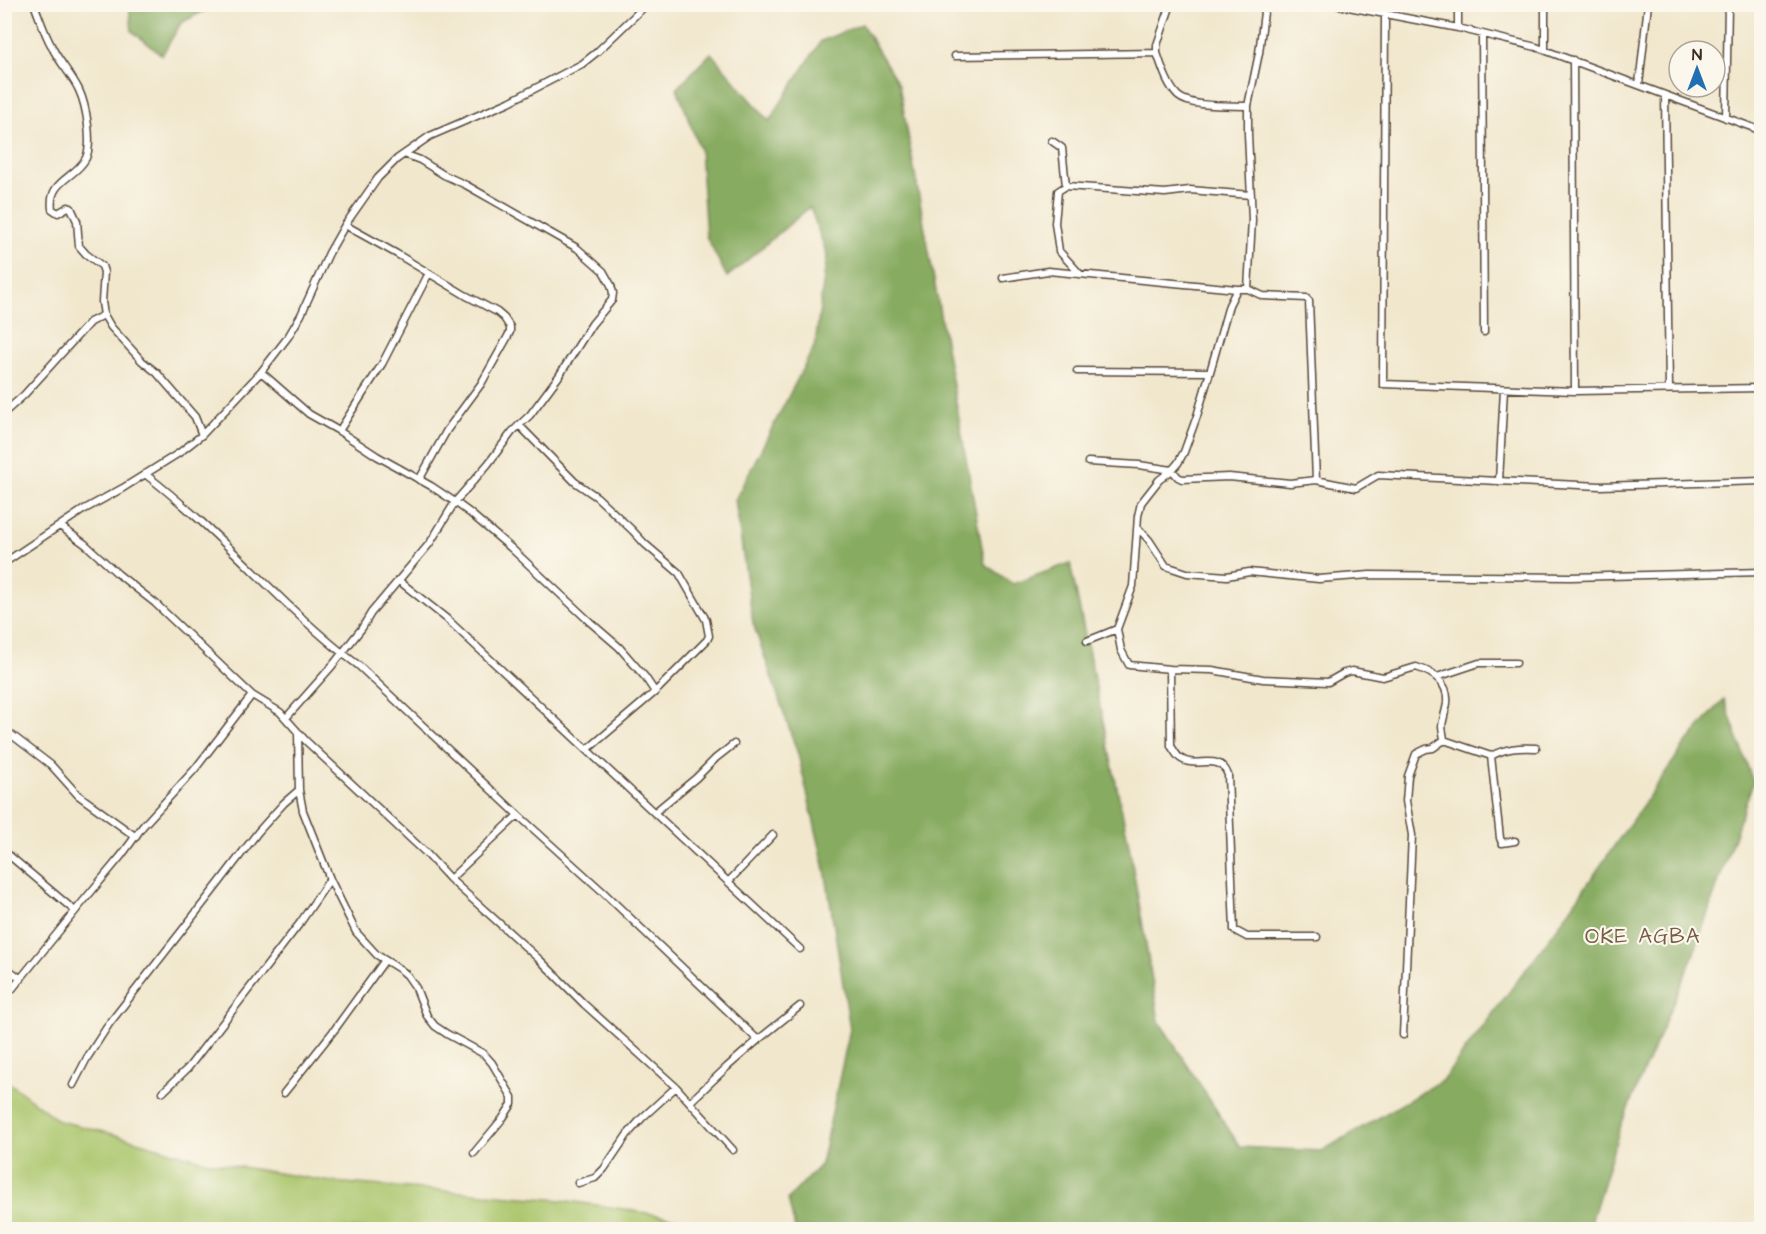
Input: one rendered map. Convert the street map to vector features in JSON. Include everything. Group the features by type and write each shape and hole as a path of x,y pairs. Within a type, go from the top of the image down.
{"street":[{"path":"34,4 51,46 79,89 89,136 86,157 77,170 54,190 51,200 52,209 58,213 68,207 71,208 77,221 79,246 102,266 104,272 102,302 104,315 111,327 142,361 157,373 195,417 202,435"},
{"path":"4,563 83,510 179,453 202,435 261,372 288,337 345,225 378,178 404,154 430,136 510,102 582,64 647,4"},
{"path":"1248,289 1252,220 1248,106 1266,4"},
{"path":"1333,4 1458,28 1545,50 1761,131"},
{"path":"1458,4 1458,28"},
{"path":"1545,4 1545,50"},
{"path":"1639,85 1648,4"},
{"path":"1726,118 1728,4"},
{"path":"1169,10 1157,45 1157,53 1168,82 1179,97 1202,104 1248,106"},
{"path":"1385,15 1383,384 1575,391 1761,388"},
{"path":"1482,34 1484,332"},
{"path":"955,56 1157,53"},
{"path":"1573,60 1575,391"},
{"path":"1665,94 1669,389"},
{"path":"1053,141 1062,148 1066,186"},
{"path":"286,718 342,654 371,613 430,543 455,502 519,425 530,415 559,376 592,324 612,300 611,285 603,271 577,248 420,160 404,154"},
{"path":"1080,275 1059,251 1055,223 1058,191 1066,186 1166,193 1190,190 1251,195"},
{"path":"345,225 497,312 508,323 510,332 480,384 447,430 419,480"},
{"path":"1003,278 1048,271 1248,289 1263,296 1303,297 1309,301 1316,480"},
{"path":"339,431 382,364 428,274"},
{"path":"1237,289 1229,306 1197,416 1184,452 1172,470 1159,480 1141,503 1133,586 1117,629 1121,650 1130,665 1170,669 1212,669 1263,679 1328,682 1352,671 1383,677 1416,667 1437,677 1447,692 1442,727 1444,740"},
{"path":"4,413 24,395 90,322 104,315"},
{"path":"1077,371 1209,372"},
{"path":"261,372 309,414 470,513 619,646 655,692"},
{"path":"1499,482 1504,389"},
{"path":"519,425 575,482 597,497 645,544 679,573 706,620 709,636 707,640 655,692 588,749"},
{"path":"1088,462 1139,465 1172,470 1182,479 1229,477 1290,483 1316,480 1356,488 1378,475 1600,486 1761,481"},
{"path":"145,474 202,521 310,626 358,665 602,891 758,1040"},
{"path":"60,526 155,603 252,695 270,705 286,718 450,879 676,1087 733,1150"},
{"path":"1138,528 1166,566 1187,573 1227,576 1249,572 1319,579 1370,575 1571,577 1761,572"},
{"path":"398,580 447,619 801,949"},
{"path":"1087,641 1117,629"},
{"path":"1437,677 1479,663 1516,663"},
{"path":"1170,669 1171,746 1181,759 1216,762 1226,770 1228,775 1234,930 1247,938 1317,938"},
{"path":"4,999 143,826 195,769 252,695"},
{"path":"4,729 51,765 78,795 136,837"},
{"path":"298,732 299,790 303,811 330,879 356,932 377,955 407,975 416,988 427,1016 435,1026 484,1054 512,1097 512,1104 503,1118 474,1153"},
{"path":"1444,740 1491,756 1502,750 1516,747 1536,747"},
{"path":"1403,1035 1412,835 1406,801 1408,777 1416,754 1433,748 1444,740"},
{"path":"655,813 734,744"},
{"path":"1491,756 1500,838 1502,843 1515,841"},
{"path":"73,1085 87,1058 110,1024 258,832 299,790"},
{"path":"450,879 518,815"},
{"path":"729,881 773,835"},
{"path":"4,851 75,911"},
{"path":"163,1092 188,1068 300,922 330,879"},
{"path":"284,1093 335,1029 385,960"},
{"path":"4,966 21,979"},
{"path":"690,1102 727,1067 800,1006"},
{"path":"578,1183 595,1178 642,1118 676,1087"}],"green space":[{"path":"129,4 215,5 181,23 162,55 132,31"},
{"path":"862,24 899,85 985,564 1013,584 1070,563 1129,845 1159,1021 1240,1147 1322,1151 1443,1080 1557,928 1684,746 1724,699 1753,782 1693,956 1621,1125 1589,1229 795,1229 788,1199 821,1164 850,1029 825,869 798,754 753,623 735,500 815,345 827,255 810,207 727,277 706,236 700,150 677,88 711,53 769,121 821,41"},
{"path":"4,1079 59,1121 205,1161 332,1182 561,1200 630,1210 723,1229 5,1229"}],"district":[{"name":"OKE AGBA","path":"1643,936"}]}
